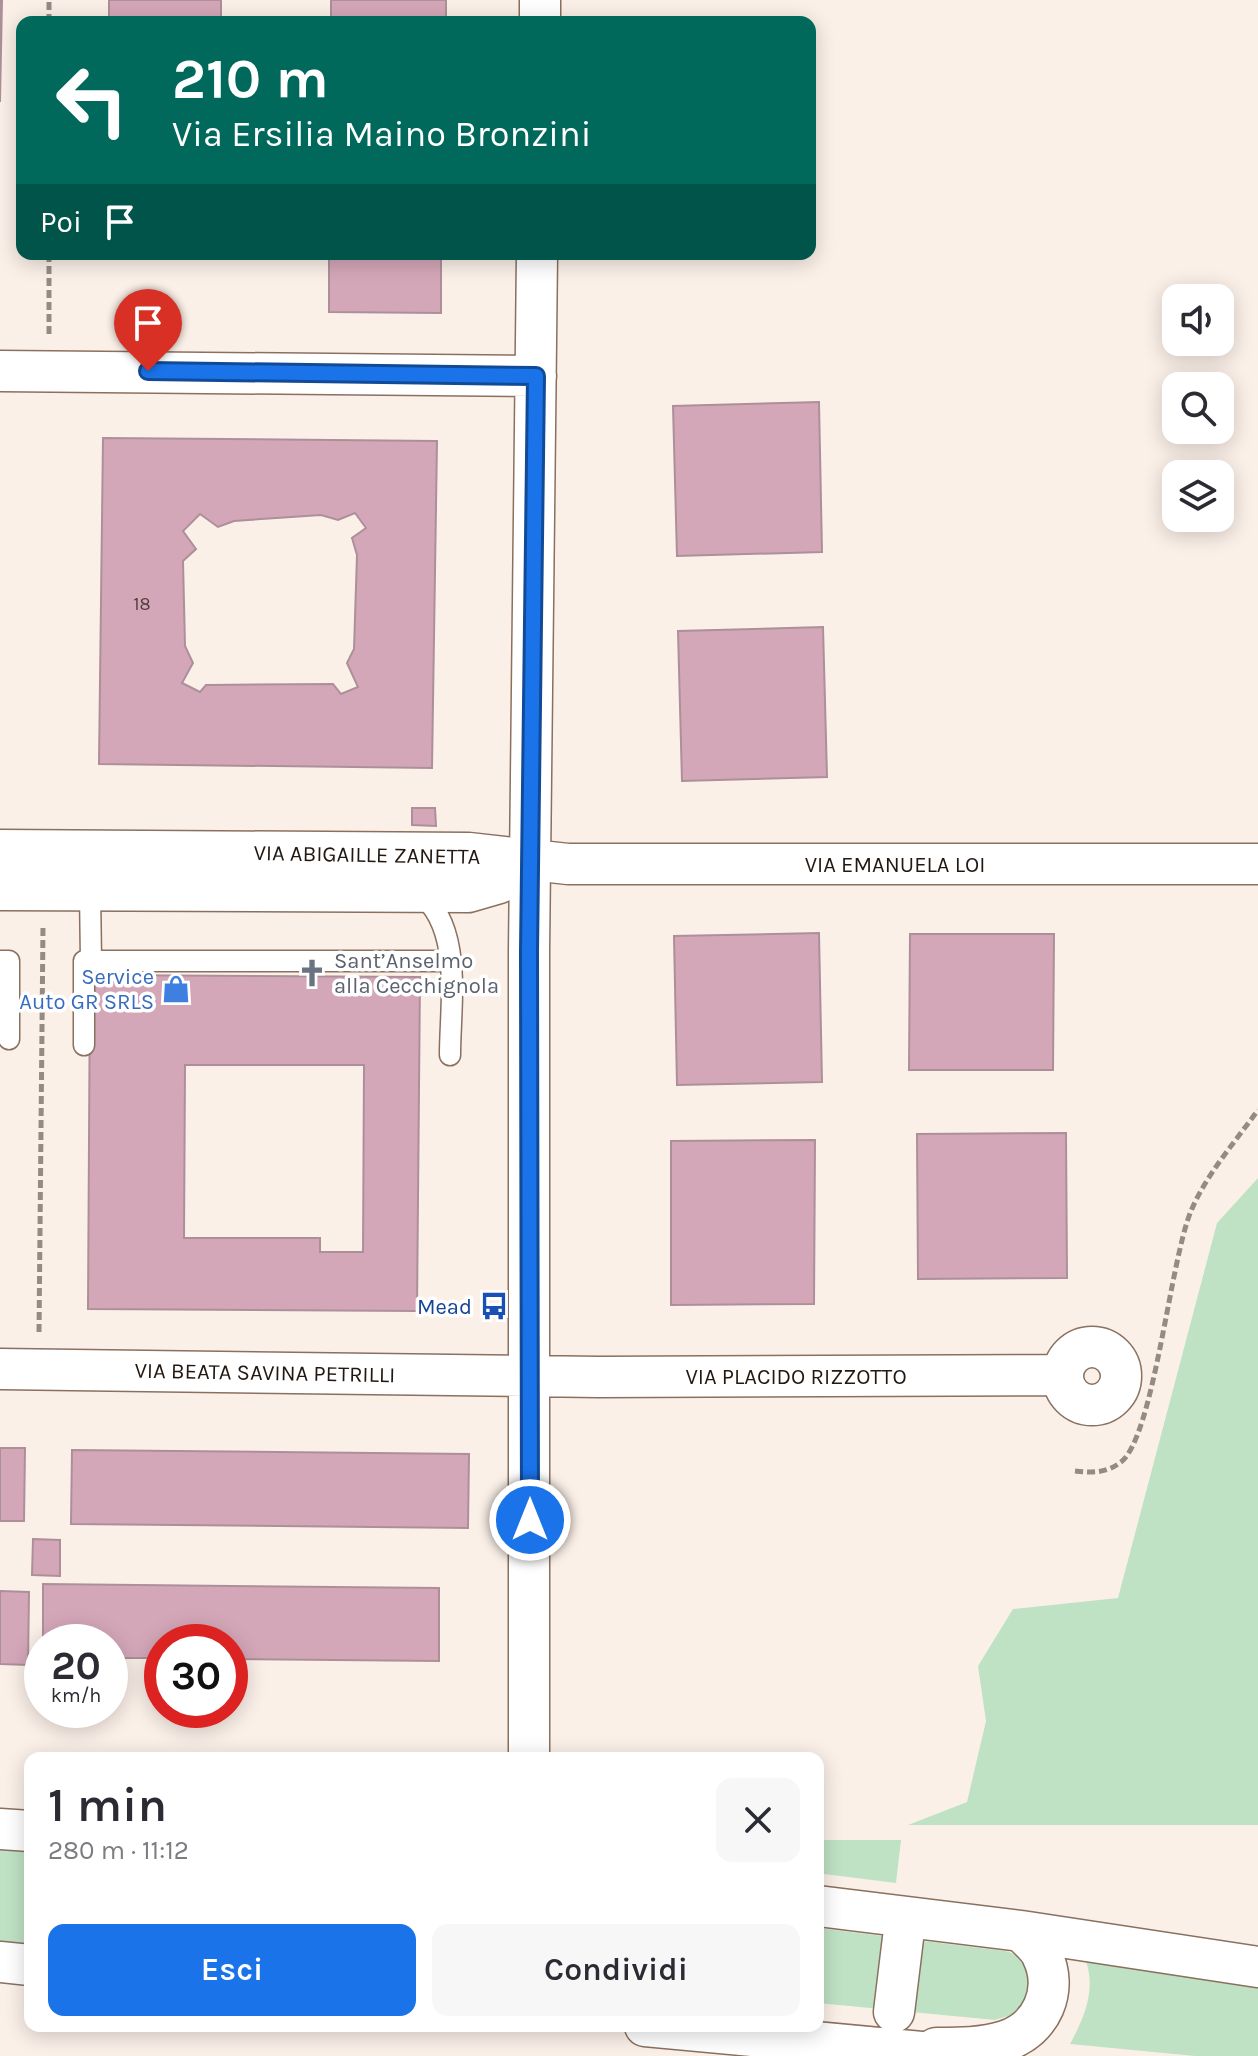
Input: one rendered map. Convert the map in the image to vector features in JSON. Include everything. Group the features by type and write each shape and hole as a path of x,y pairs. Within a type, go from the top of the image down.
{"street":[{"path":"529,1752 531,863 537,260"},
{"path":"0,371 536,376"},
{"name":"VIA ABIGAILLE ZANETTA","path":"0,850 469,853 531,863"},
{"name":"VIA ABIGAILLE ZANETTA","path":"0,890 468,892 489,887 531,863"},
{"name":"VIA EMANUELA LOI","path":"531,863 1258,864"},
{"name":"VIA BEATA SAVINA PETRILLI","path":"19,1369 530,1375"},
{"name":"VIA PLACIDO RIZZOTTO","path":"530,1375 1063,1375"},
{"path":"0,1829 24,1831"},
{"path":"824,1907 1021,1931 1258,1967"},
{"path":"824,2029 891,2030 967,2048 1007,2041 1035,2024 1045,2006 1049,1982 1042,1953 1021,1931"},
{"path":"891,2030 903,1938"},
{"path":"0,1962 24,1964"},
{"path":"891,2030 965,2056"}],"lane":[{"path":"90,891 91,961"},
{"path":"418,892 436,912 449,944 450,1055"},
{"path":"0,961 9,961 9,1039"},
{"path":"84,1045 84,961 449,961"}],"path":[{"path":"49,260 49,371"},
{"path":"19,1369 44,891"},
{"path":"1075,1471 1100,1473 1122,1461 1135,1444 1163,1337 1175,1258 1191,1209 1258,1110"}],"green space":[{"path":"1258,1178 1258,1825 908,1825 967,1802 986,1721 978,1666 1013,1609 1118,1598 1217,1223"},
{"path":"824,1840 901,1840 896,1883 824,1874"},
{"path":"0,1843 24,1844 24,1945 0,1943"},
{"path":"824,1929 1005,1951 1017,1956 1025,1963 1034,1986 1020,2012 995,2020 824,2004"},
{"path":"1086,1961 1258,1987 1258,2056 1195,2056 1070,2044 1084,2014 1089,1994"}],"building":[{"path":"0,0 2,0 0,102"},
{"path":"109,0 221,0 221,16 109,16"},
{"path":"331,0 446,0 446,16 331,16"},
{"path":"329,260 441,260 441,313 329,312"},
{"path":"819,402 822,552 677,556 673,406"},
{"path":"103,438 437,441 432,768 99,764","holes":["355,513 366,528 352,538 357,555 354,649 347,663 358,687 341,694 333,684 206,685 200,692 182,683 193,663 185,646 183,561 196,549 183,531 200,514 218,527 234,521 321,515 338,520"]},
{"path":"823,627 827,777 682,781 678,631"},
{"path":"412,808 435,808 436,826 412,825"},
{"path":"819,933 822,1082 677,1085 674,936"},
{"path":"910,934 1054,934 1053,1070 909,1070"},
{"path":"90,975 420,977 417,1311 88,1309","holes":["185,1065 364,1065 363,1252 320,1252 320,1238 184,1238"]},
{"path":"1066,1133 1067,1278 918,1279 917,1134"},
{"path":"815,1140 814,1304 671,1305 671,1141"},
{"path":"0,1448 25,1448 24,1521 0,1521"},
{"path":"72,1450 469,1454 468,1528 71,1524"},
{"path":"33,1539 60,1540 60,1576 32,1575"},
{"path":"43,1584 439,1588 439,1661 248,1659 248,1624 144,1624 144,1658 128,1658 128,1624 43,1624"},
{"path":"0,1591 29,1592 29,1624 24,1624 24,1665 0,1664"}],"place":[{"name":"Sant’Anselmo alla Cecchignola","path":"312,973"},
{"name":"Service Auto GR SRLS","path":"176,989"},
{"name":"Mead","path":"494,1306"}],"route":[{"path":"148,371 536,376 529,951 530,1520"}]}
